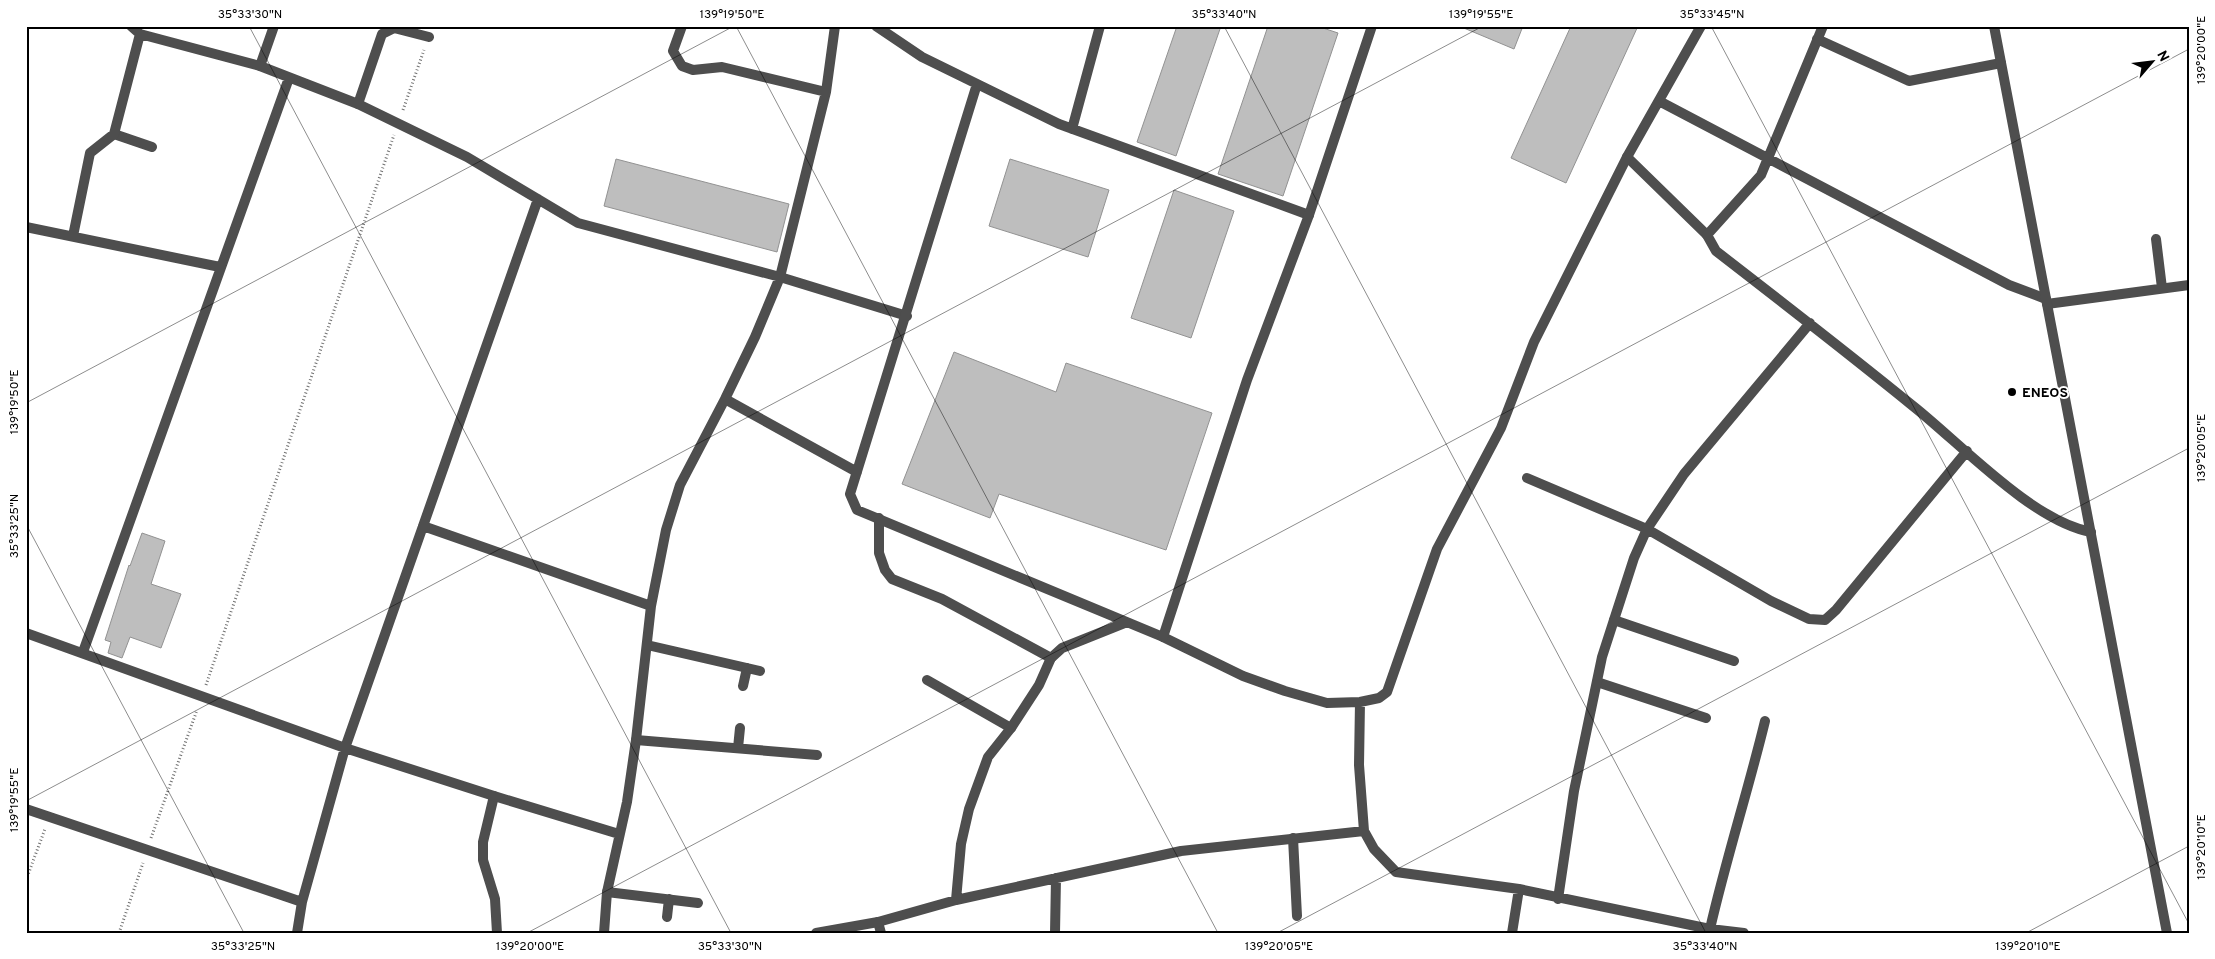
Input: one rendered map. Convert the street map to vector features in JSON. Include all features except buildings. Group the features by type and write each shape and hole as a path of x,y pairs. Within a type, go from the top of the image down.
{"street":[{"path":"131,26 140,34 260,66 358,104 467,157 578,223 780,276 907,316"},
{"path":"260,66 274,26"},
{"path":"682,26 673,51 682,66 693,70 722,67 826,92"},
{"path":"604,933 607,892 636,740 651,606 666,530 680,484 755,337 780,276 826,92 835,26"},
{"path":"876,26 922,57 1072,129 1309,215"},
{"path":"1072,129 1100,26"},
{"path":"1163,637 1247,380 1309,215 1372,26"},
{"path":"977,84 907,316 856,472 850,494 857,510 1163,637 1243,676 1285,691 1328,703 1360,702 1379,698 1387,692 1437,549 1501,428 1534,342 1627,157 1701,26"},
{"path":"1707,235 1761,175 1823,26"},
{"path":"1994,26 2167,933"},
{"path":"358,104 382,34 394,28 429,37"},
{"path":"73,236 90,153 114,134 140,34"},
{"path":"1817,39 1909,81 2002,64"},
{"path":"83,652 289,78"},
{"path":"1659,101 2009,285 2047,301 2189,284"},
{"path":"114,134 152,147"},
{"path":"1627,157 1707,235 1716,250 1810,323 2004,483 2054,520 2075,529 2091,532"},
{"path":"298,933 302,902 345,748 538,199"},
{"path":"26,227 220,267"},
{"path":"2156,239 2162,288"},
{"path":"1558,899 1574,791 1597,682 1634,558 1647,529 1684,474 1810,323"},
{"path":"725,399 856,472"},
{"path":"1528,478 1647,529 1771,601 1809,619 1825,620 1836,610 1967,451"},
{"path":"879,518 879,553 885,570 892,579 942,599 1051,658"},
{"path":"423,526 651,606"},
{"path":"1614,620 1734,661"},
{"path":"956,900 961,844 969,809 988,757 1011,728 1039,686 1051,658 1062,648 1128,622"},
{"path":"26,633 345,748 619,834"},
{"path":"647,645 760,672"},
{"path":"743,686 747,668"},
{"path":"927,680 1011,728"},
{"path":"1597,682 1706,718"},
{"path":"1360,702 1359,764 1364,831 1374,849 1396,872 1519,889 1558,899 1710,929 1744,933"},
{"path":"1710,929 1724,867 1736,831 1765,721"},
{"path":"738,748 740,728"},
{"path":"636,740 817,755"},
{"path":"494,796 483,842 483,860 495,899 497,933"},
{"path":"26,809 302,902"},
{"path":"816,933 878,922 956,900 1181,851 1364,831"},
{"path":"1293,838 1297,916"},
{"path":"1055,933 1056,878"},
{"path":"1512,933 1519,889"},
{"path":"607,892 698,902"},
{"path":"668,917 669,899"},
{"path":"878,922 881,933"}],"path":[{"path":"119,933 429,37"},
{"path":"26,880 50,817"}],"place":[{"name":"ENEOS","path":"2012,392"}]}
